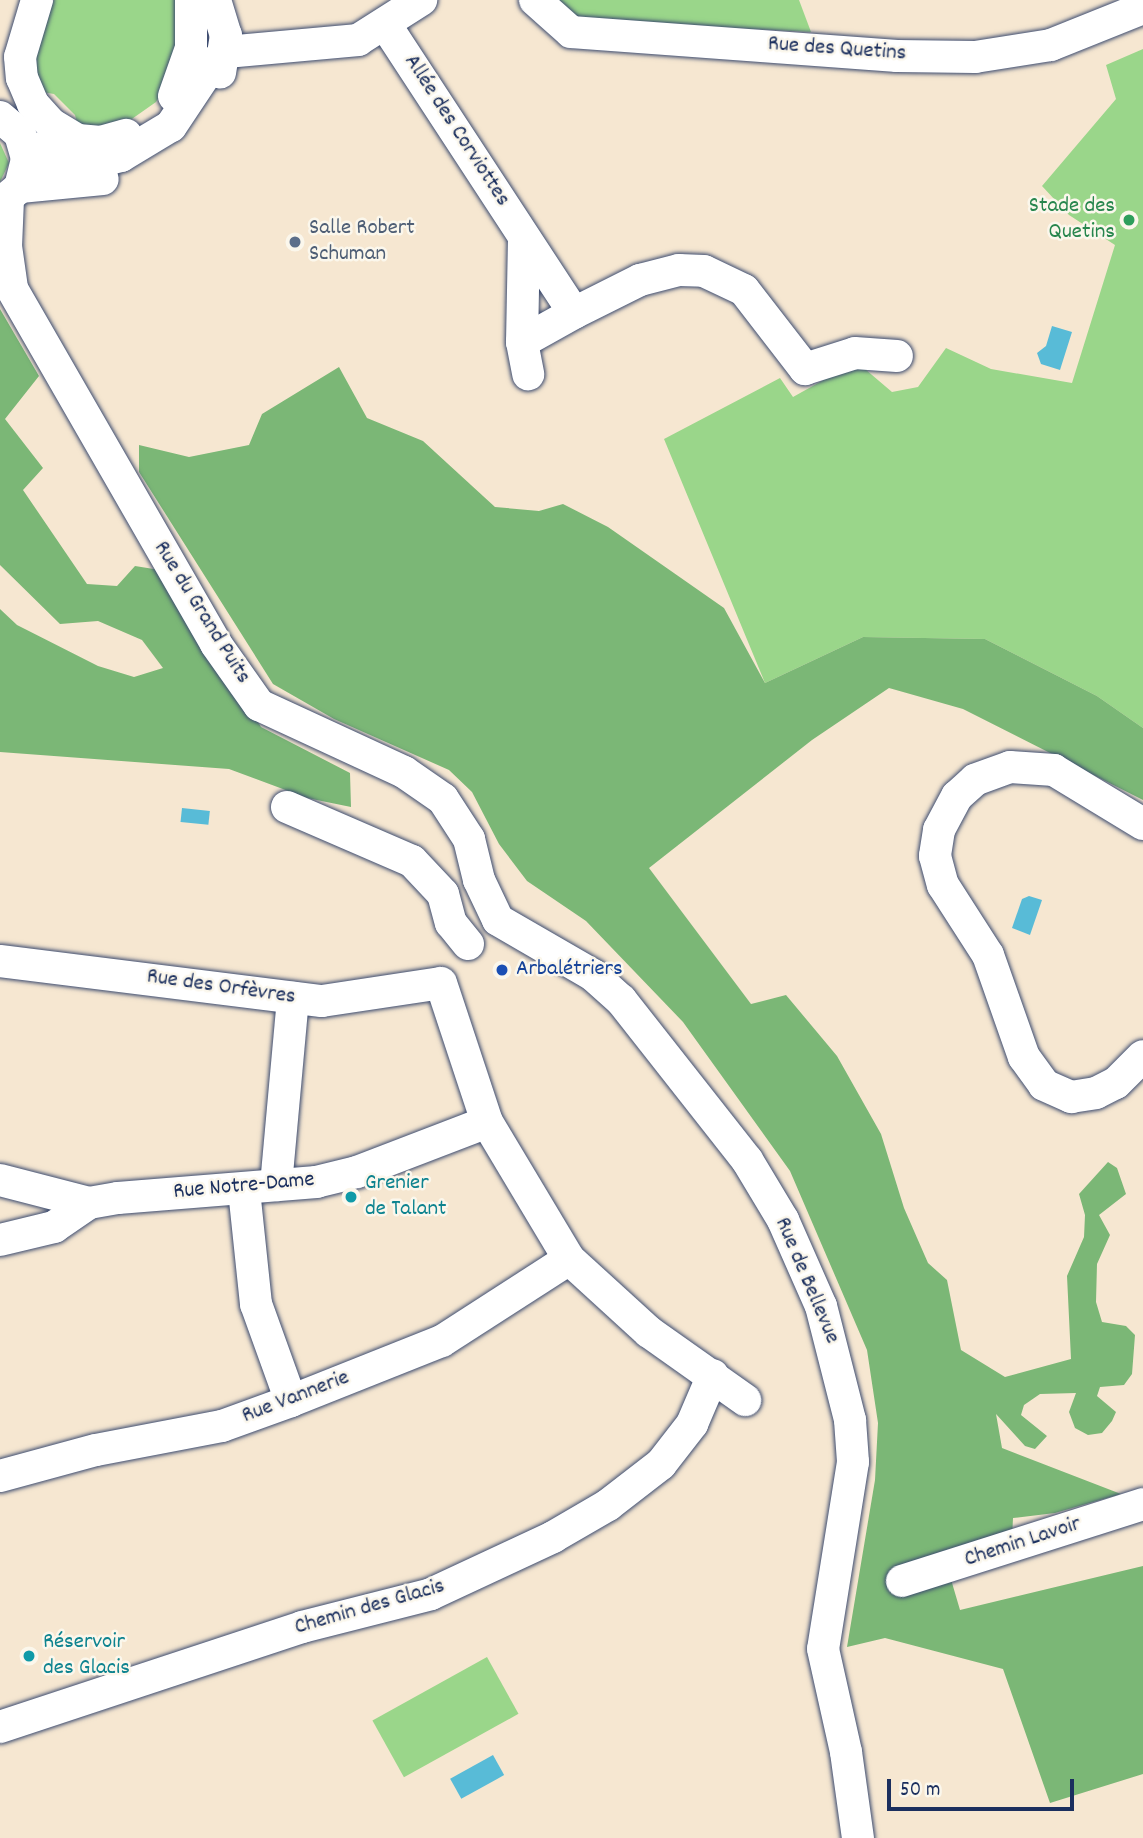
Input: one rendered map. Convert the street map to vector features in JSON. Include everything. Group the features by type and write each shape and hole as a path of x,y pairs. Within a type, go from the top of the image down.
{"street":[{"path":"0,64 17,0"},
{"path":"37,0 21,47 27,92 51,124 71,137 93,143 131,133 173,97 185,75 191,48 191,0"},
{"path":"201,0 226,52"},
{"path":"9,197 106,178 160,157 204,113 226,52 215,0"},
{"path":"1,114 25,145 58,161 79,164 133,151 178,118 206,72 226,52 358,40 421,0"},
{"name":"Rue des Quetins","path":"535,0 571,32 936,57 1031,50 1093,32 1143,8"},
{"name":"Allée des Corviottes","path":"385,24 575,313"},
{"name":"Rue du Grand Puits","path":"13,297 6,246 9,197 27,166 25,145"},
{"path":"524,238 522,342 528,373"},
{"name":"Rue du Grand Puits","path":"0,268 13,297 216,645 259,705 404,772 443,799 469,839 482,889 498,920"},
{"path":"522,342 640,280 693,270 717,274 744,290 805,369 855,353 897,356"},
{"path":"1143,824 1054,770 1010,767 986,774 957,796 939,830 935,856 943,885 988,955 1024,1056 1044,1085 1071,1097 1096,1093 1116,1083 1143,1056"},
{"path":"287,807 412,861 443,894 451,923 468,944"},
{"path":"498,920 468,944 440,983 487,1122 569,1259 649,1332 713,1375 745,1401"},
{"name":"Rue de Bellevue","path":"498,920 593,975 621,1000 747,1160 783,1220 821,1306 839,1364 853,1462 823,1649 846,1752 858,1838"},
{"name":"Rue des Orfèvres","path":"0,961 293,998 357,999 440,983"},
{"path":"276,1185 293,998"},
{"name":"Rue Notre-Dame","path":"0,1240 54,1227 89,1203 316,1182 357,1172 487,1122"},
{"path":"0,1180 89,1203"},
{"path":"244,1189 256,1304 291,1401"},
{"name":"Rue Vannerie","path":"0,1476 222,1426 291,1401 442,1341 569,1259"},
{"name":"Chemin des Glacis","path":"0,1727 302,1627 431,1594 553,1537 608,1504 661,1464 692,1423 713,1375"},
{"name":"Chemin Lavoir","path":"902,1581 1143,1504"}],"green space":[{"path":"54,0 178,0 185,32 173,73 156,102 119,128 79,131 75,115 54,94 42,92 35,71 33,46"},
{"path":"553,0 799,0 811,32 610,22 575,17"},
{"path":"1143,49 1143,728 1097,696 985,639 863,637 765,683 664,439 780,378 793,397 845,368 865,369 892,392 918,387 946,348 991,369 1072,383 1115,245 1069,215 1042,186 1116,99 1106,65"},
{"path":"0,143 9,163 0,182"},
{"path":"0,309 39,376 5,419 43,468 23,490 87,584 117,586 135,566 166,571 261,727 350,773 351,807 307,798 229,769 0,752 0,609 17,625 98,666 134,677 163,668 142,640 98,621 60,624 0,565"},
{"path":"339,367 367,418 423,441 495,507 539,511 563,504 608,527 724,608 765,683 863,637 985,639 1097,696 1143,728 1143,800 963,709 889,688 812,740 649,868 751,1004 786,995 837,1056 881,1134 904,1208 928,1263 947,1280 961,1350 1005,1377 1071,1359 1067,1276 1084,1237 1085,1215 1079,1194 1108,1162 1117,1168 1126,1194 1099,1215 1110,1235 1097,1264 1096,1302 1102,1322 1126,1326 1135,1335 1132,1374 1124,1385 1100,1387 1097,1396 1116,1412 1112,1421 1102,1433 1088,1435 1075,1428 1069,1412 1076,1393 1040,1394 1024,1405 1021,1415 1047,1436 1035,1449 1025,1446 996,1414 1002,1448 1121,1494 1055,1513 1013,1518 1012,1539 950,1576 960,1610 1143,1566 1143,1774 1050,1803 1003,1669 885,1638 847,1647 875,1480 878,1423 867,1350 790,1171 683,1022 586,921 527,881 499,844 472,792 449,770 334,719 273,684 139,472 139,445 189,457 249,445 262,414"},
{"path":"487,1657 519,1714 404,1777 372,1721"}],"water":[{"path":"1052,326 1072,332 1060,370 1041,364 1037,353 1046,346"},
{"path":"182,808 210,811 208,825 181,822"},
{"path":"1029,896 1042,900 1030,935 1012,928 1022,899"},
{"path":"493,1755 504,1775 461,1799 450,1779"}],"place":[{"name":"Stade des Quetins","path":"1129,220"},
{"name":"Salle Robert Schuman","path":"295,242"},
{"name":"Arbalétriers","path":"502,970"},
{"name":"Grenier de Talant","path":"351,1197"},
{"name":"Réservoir des Glacis","path":"29,1656"}]}
